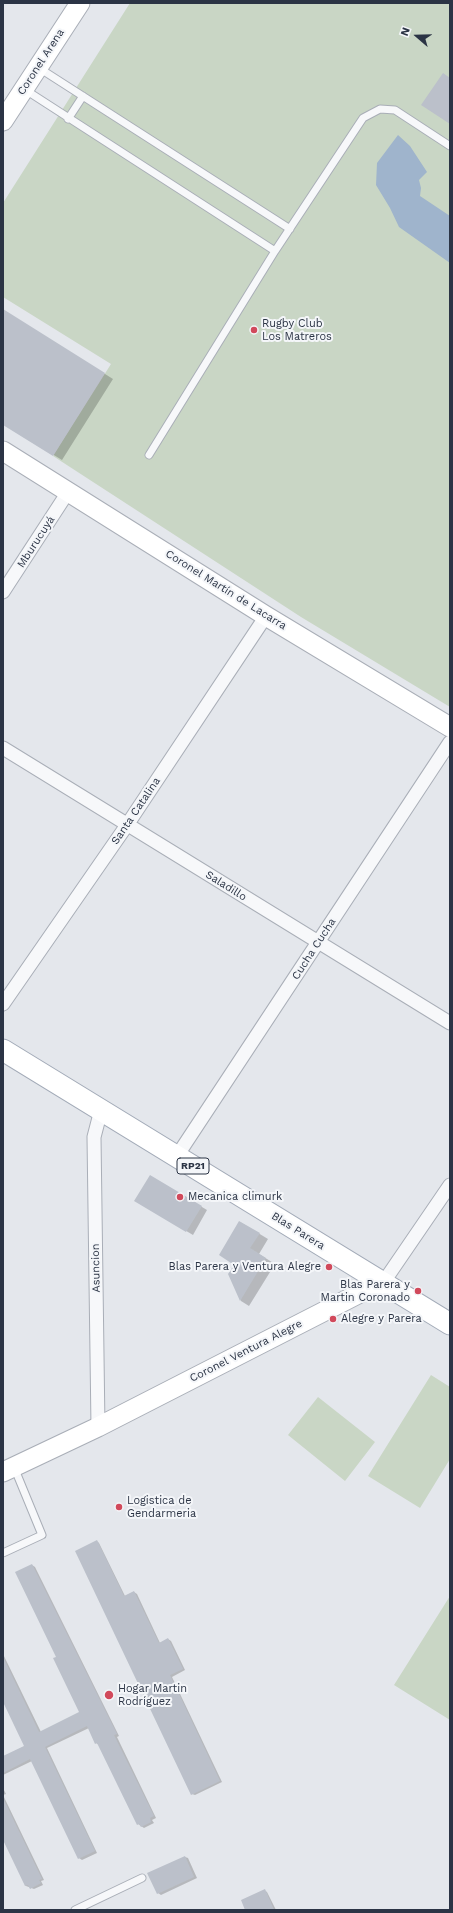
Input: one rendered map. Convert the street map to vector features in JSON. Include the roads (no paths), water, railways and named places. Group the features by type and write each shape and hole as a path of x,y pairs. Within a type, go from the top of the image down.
{"main road":[{"name":"Blas Parera","path":"3,1050 450,1324"}],"street":[{"name":"Coronel Arena","path":"3,122 80,3"},
{"name":"Coronel Martín de Lacarra","path":"3,451 266,616 450,728"},
{"name":"Mburucuyá","path":"3,592 68,492"},
{"name":"Santa Catalina","path":"3,1004 127,825 266,616"},
{"name":"Cucha Cucha","path":"177,1156 450,742"},
{"name":"Saladillo","path":"3,748 450,1023"},
{"name":"Asuncion","path":"98,1427 94,1137 101,1110"},
{"path":"383,1283 450,1185"},
{"name":"Coronel Ventura Alegre","path":"8,1469 98,1427 362,1292 383,1283"}],"lane":[{"path":"38,68 290,229"},
{"path":"24,89 68,119 275,251"},
{"path":"68,119 83,96"},
{"path":"149,455 275,251 363,118 380,109 395,110 450,146"},
{"path":"3,1553 42,1535 8,1469"},
{"path":"75,1910 142,1878"}],"water":[{"path":"398,135 410,146 427,172 419,180 421,188 420,196 450,216 450,263 399,227 390,208 376,185 377,163"}],"place":[{"name":"Rugby Club Los Matreros","path":"254,330"},
{"name":"Mecanica climurk","path":"180,1197"},
{"name":"Blas Parera y Ventura Alegre","path":"329,1267"},
{"name":"Blas Parera y Martin Coronado","path":"418,1291"},
{"name":"Alegre y Parera","path":"333,1319"},
{"name":"Logistica de Gendarmeria","path":"119,1507"},
{"name":"Hogar Martin Rodríguez","path":"109,1695"}]}
